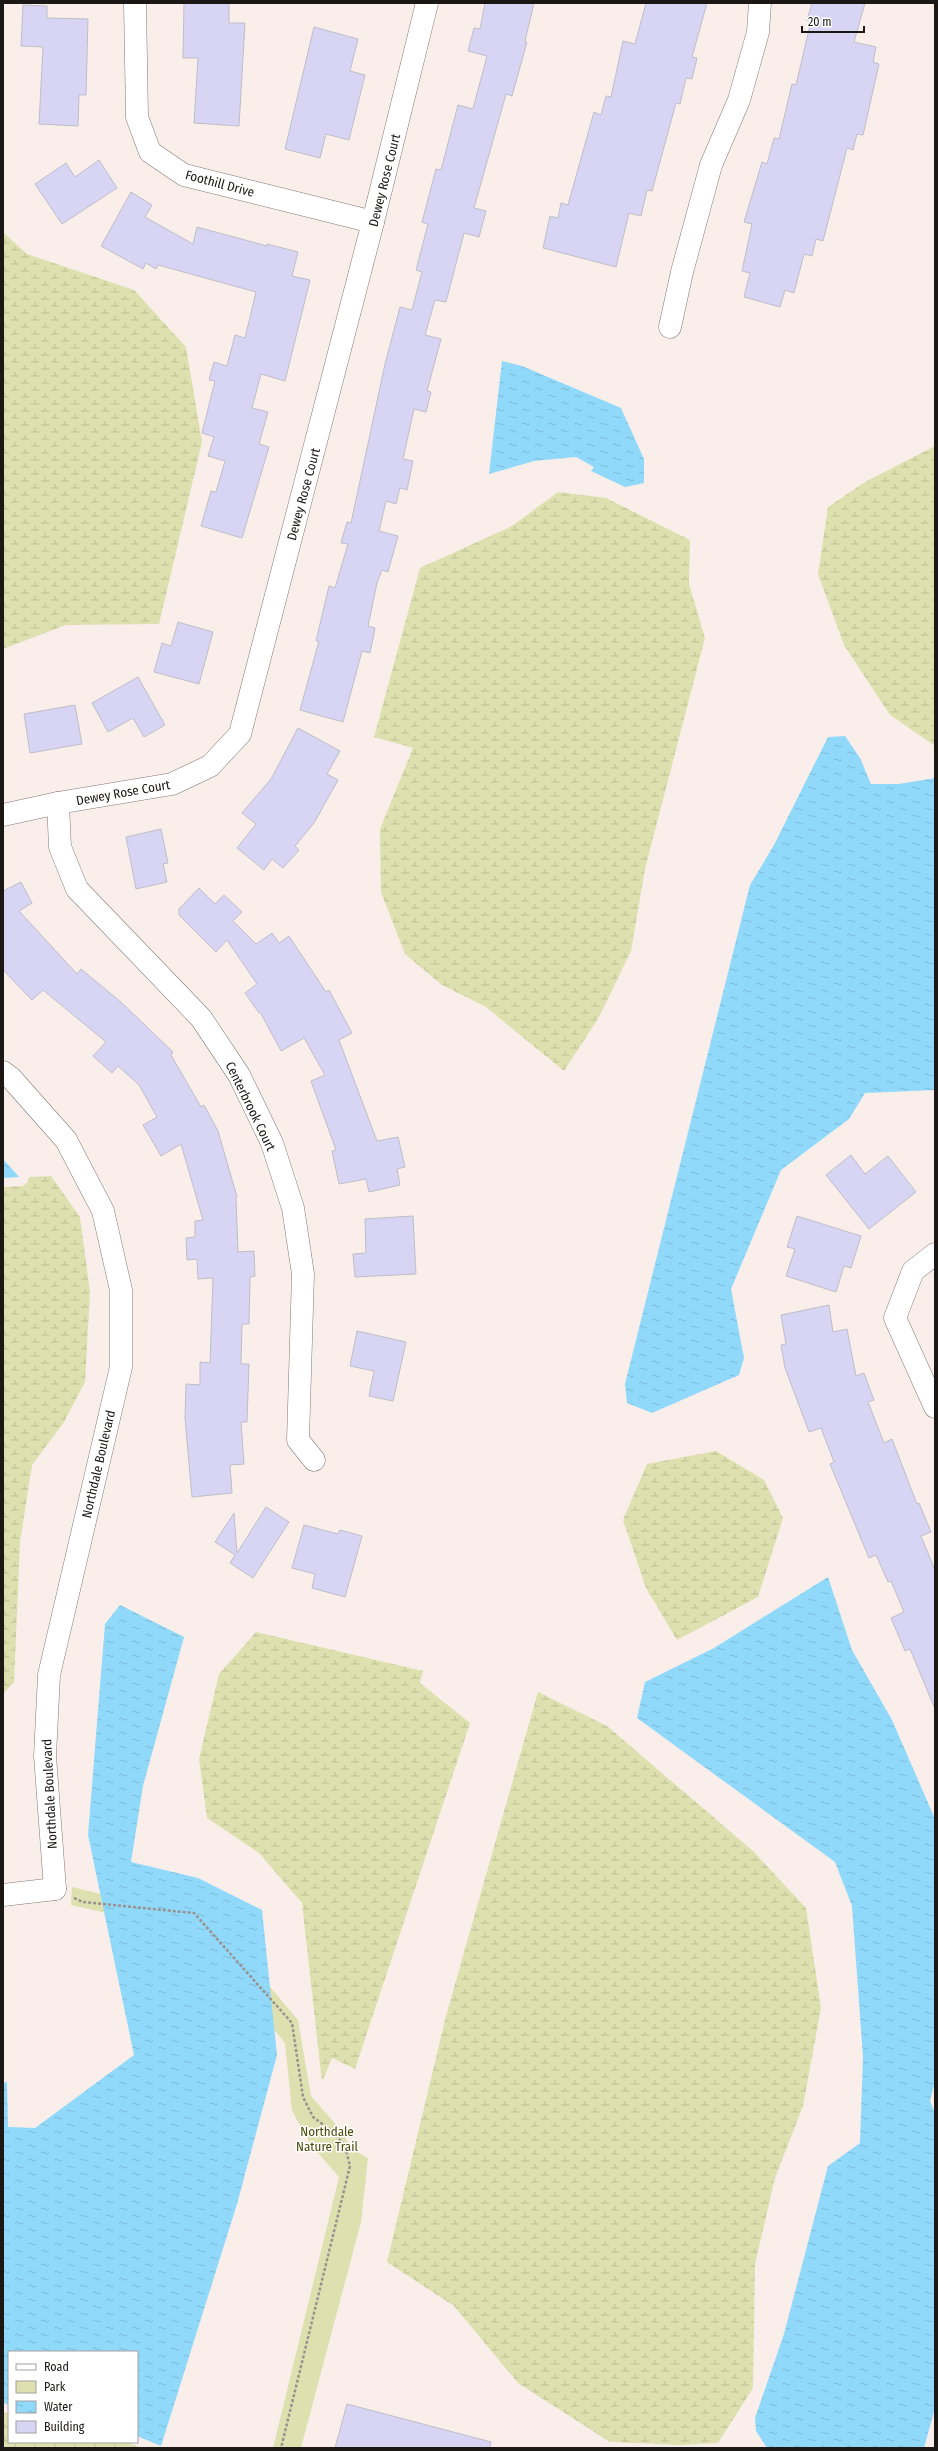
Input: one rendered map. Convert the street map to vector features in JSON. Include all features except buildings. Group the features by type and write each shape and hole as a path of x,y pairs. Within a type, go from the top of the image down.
{"street":[{"name":"Foothill Drive","path":"135,3 136,117 150,152 184,175 373,222"},
{"name":"Dewey Rose Court","path":"3,815 58,803 172,784 210,766 240,734 373,222 427,3"},
{"path":"670,327 682,272 711,165 739,100 758,32 760,3"},
{"name":"Centerbrook Court","path":"58,803 60,848 78,889 201,1018 239,1075 272,1143 292,1208 303,1274 298,1440 314,1460"},
{"name":"Northdale Boulevard","path":"3,1072 11,1078 66,1140 103,1211 121,1290 121,1367 50,1676 45,1756 55,1889 3,1895"},
{"path":"935,1254 913,1271 895,1318 935,1407"}],"path":[{"path":"92,1903 194,1913 292,2023 303,2098 314,2117 332,2131 344,2146 350,2166 281,2448"}],"green space":[{"path":"3,232 27,254 134,290 186,347 202,442 159,624 66,625 3,649"},
{"path":"935,446 935,746 890,715 844,645 818,574 828,507 865,482"},
{"path":"558,492 606,498 690,540 689,584 705,638 645,869 631,951 599,1017 564,1071 486,1007 442,985 405,954 381,892 380,829 413,748 374,737 420,568 512,526"},
{"path":"51,1176 80,1217 90,1292 85,1382 64,1422 32,1465 20,1542 14,1682 3,1694 3,1187 23,1186 28,1182 29,1177"},
{"path":"716,1451 764,1480 783,1518 758,1597 677,1640 646,1588 623,1520 647,1464"},
{"path":"256,1632 423,1671 420,1683 470,1723 355,2069 332,2058 322,2082 302,1903 259,1853 207,1818 199,1759 219,1674"},
{"path":"538,1692 607,1726 753,1851 806,1908 821,2008 803,2106 775,2178 755,2264 753,2388 718,2443 681,2445 610,2442 518,2383 454,2306 387,2262 446,2016"},
{"name":"Northdale Nature Trail","path":"72,1887 114,1897 202,1906 298,2020 311,2096 340,2129 352,2149 368,2158 361,2222 301,2448 273,2448 339,2177 311,2145 292,2111 285,2043 195,1933 71,1905"},
{"path":"3,2412 8,2414 8,2443 129,2443 142,2448 3,2448"}],"water":[{"path":"502,361 522,366 621,408 644,459 644,483 625,487 591,471 594,467 576,457 534,461 489,474"},
{"path":"845,736 860,758 871,784 899,784 935,778 935,1090 865,1093 849,1119 781,1170 731,1289 744,1358 739,1375 652,1413 627,1403 625,1384 750,885 774,845 828,737"},
{"path":"3,1159 19,1177 3,1178"},
{"path":"828,1577 852,1650 892,1720 935,1819 935,2081 930,2101 935,2113 935,2408 924,2448 767,2448 756,2431 755,2418 784,2334 828,2166 860,2143 863,2057 852,1906 835,1862 637,1718 645,1682 714,1648"},
{"path":"120,1605 184,1637 143,1786 131,1862 198,1878 262,1910 277,2055 237,2204 161,2446 138,2436 138,2351 8,2351 8,2405 3,2403 3,2083 7,2082 8,2127 35,2128 134,2055 88,1835 105,1624"}]}
